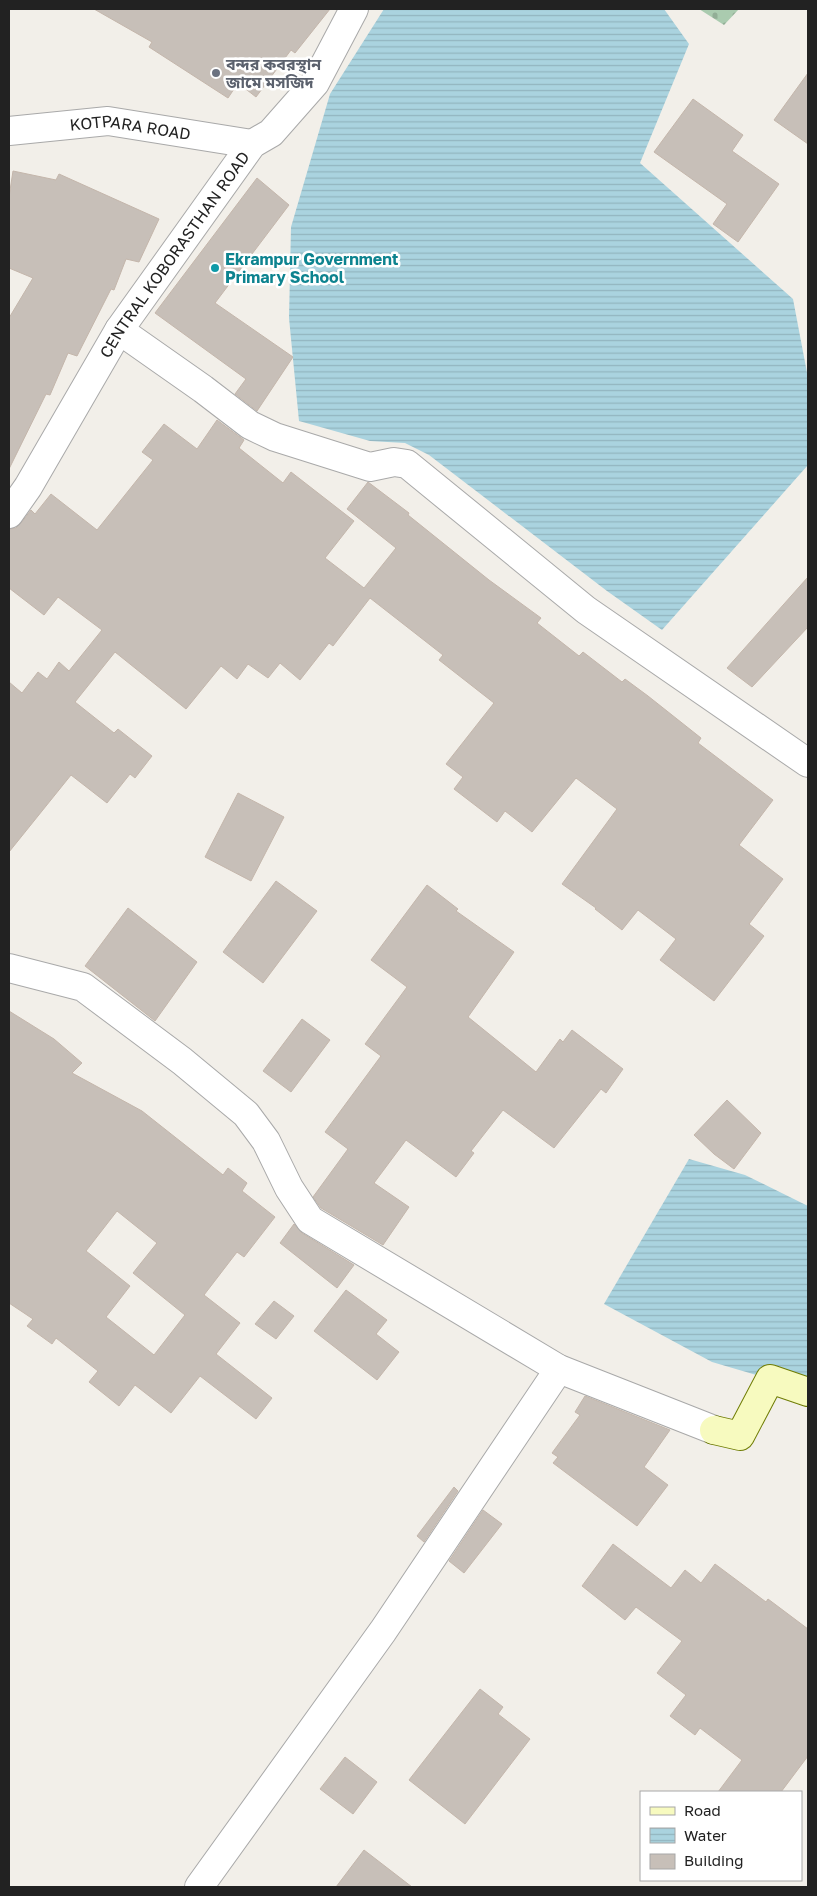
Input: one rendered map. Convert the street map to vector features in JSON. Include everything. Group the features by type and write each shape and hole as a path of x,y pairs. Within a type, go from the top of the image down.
{"street":[{"name":"CENTRAL KOBORASTHAN ROAD","path":"9,514 28,487 119,330 252,144 271,133 315,83 354,9"},
{"name":"KOTPARA ROAD","path":"9,131 108,121 252,144"},
{"path":"119,330 203,389 250,425 275,437 370,467 394,462 407,464 586,610 808,763"},
{"path":"9,968 83,987 182,1061 246,1114 266,1141 289,1188 310,1220 559,1369 714,1430 740,1436 770,1379 808,1392"},
{"path":"199,1887 382,1631 559,1369"}],"green space":[{"path":"699,9 739,9 724,25"}],"water":[{"path":"384,9 664,9 689,44 640,163 793,299 808,378 808,465 662,630 607,591 429,455 405,443 370,441 299,421 289,318 291,227 330,94"},
{"path":"689,1159 745,1175 808,1206 808,1390 712,1362 604,1304"}],"building":[{"name":"বন্দর কবরস্থান জামে মসজিদ","path":"94,9 330,9 295,53 291,50 256,97 238,83 228,98 149,47 152,42"},
{"path":"808,73 808,144 774,120"},
{"path":"693,99 743,135 732,151 779,184 738,242 713,224 727,204 654,152"},
{"path":"13,171 56,180 59,174 159,219 139,262 126,259 114,290 111,289 77,356 68,353 50,395 46,394 9,469 9,318 33,278 9,268 9,197"},
{"name":"Ekrampur Government Primary School","path":"257,178 289,205 215,303 293,357 257,411 235,394 246,379 155,313"},
{"path":"217,420 244,440 239,448 283,483 291,472 354,521 325,558 364,588 396,548 347,509 368,482 409,513 408,515 489,580 541,618 537,623 579,656 583,652 622,682 625,679 648,696 701,738 698,743 773,800 739,845 783,879 749,924 764,936 714,1001 660,960 676,939 638,910 622,930 596,908 562,884 617,809 576,778 532,832 505,811 497,822 454,789 463,777 446,764 494,703 439,660 443,655 370,598 333,646 329,643 300,680 280,663 268,678 248,664 237,679 221,666 186,709 115,652 75,702 114,733 118,729 152,756 135,778 130,774 107,803 71,775 9,852 9,682 22,693 38,672 47,679 59,662 69,671 102,630 58,597 44,615 9,588 9,529 16,528 31,510 35,514 51,494 97,530 153,460 142,452 164,424 197,449"},
{"path":"808,577 808,627 752,687 727,668"},
{"path":"238,793 284,817 251,881 205,857"},
{"path":"276,881 317,911 263,983 223,952"},
{"path":"427,885 458,909 456,911 514,952 468,1017 536,1072 560,1039 563,1042 572,1030 623,1069 606,1093 601,1089 554,1148 503,1110 471,1151 474,1153 456,1177 406,1140 374,1183 409,1207 383,1245 321,1208 313,1197 348,1149 325,1132 381,1056 365,1044 407,987 371,960"},
{"path":"128,908 197,962 155,1021 85,966"},
{"path":"9,1011 54,1039 82,1063 72,1073 142,1111 223,1175 228,1168 247,1183 242,1191 275,1217 244,1257 237,1252 204,1295 240,1323 216,1354 272,1398 256,1419 200,1376 171,1413 135,1385 119,1406 89,1382 98,1371 56,1338 52,1344 27,1326 33,1319 9,1303","holes":["117,1211 157,1243 133,1273 185,1315 154,1355 106,1317 130,1286 86,1251"]},
{"path":"302,1019 330,1040 291,1092 263,1071"},
{"path":"727,1100 761,1133 734,1169 714,1154 694,1135"},
{"path":"294,1224 302,1233 354,1265 337,1288 280,1243"},
{"path":"346,1290 387,1320 376,1334 399,1352 377,1380 314,1331"},
{"path":"274,1301 294,1316 276,1339 255,1324"},
{"path":"585,1396 670,1430 644,1467 668,1485 637,1526 553,1463 558,1457 552,1453 580,1415 575,1412"},
{"path":"454,1487 458,1491 424,1542 417,1536"},
{"path":"483,1510 502,1524 464,1573 449,1561"},
{"path":"613,1544 671,1588 685,1570 701,1583 715,1564 766,1602 768,1599 808,1629 808,1756 782,1791 719,1791 742,1760 700,1728 695,1735 670,1716 686,1695 657,1673 682,1641 636,1607 625,1620 582,1586"},
{"path":"480,1689 503,1707 498,1714 530,1739 465,1824 409,1780"},
{"path":"345,1757 377,1782 353,1814 320,1789"},
{"path":"364,1850 412,1887 336,1887"}],"place":[{"name":"বন্দর কবরস্থান জামে মসজিদ","path":"216,73"},
{"name":"Ekrampur Government Primary School","path":"215,268"}]}
